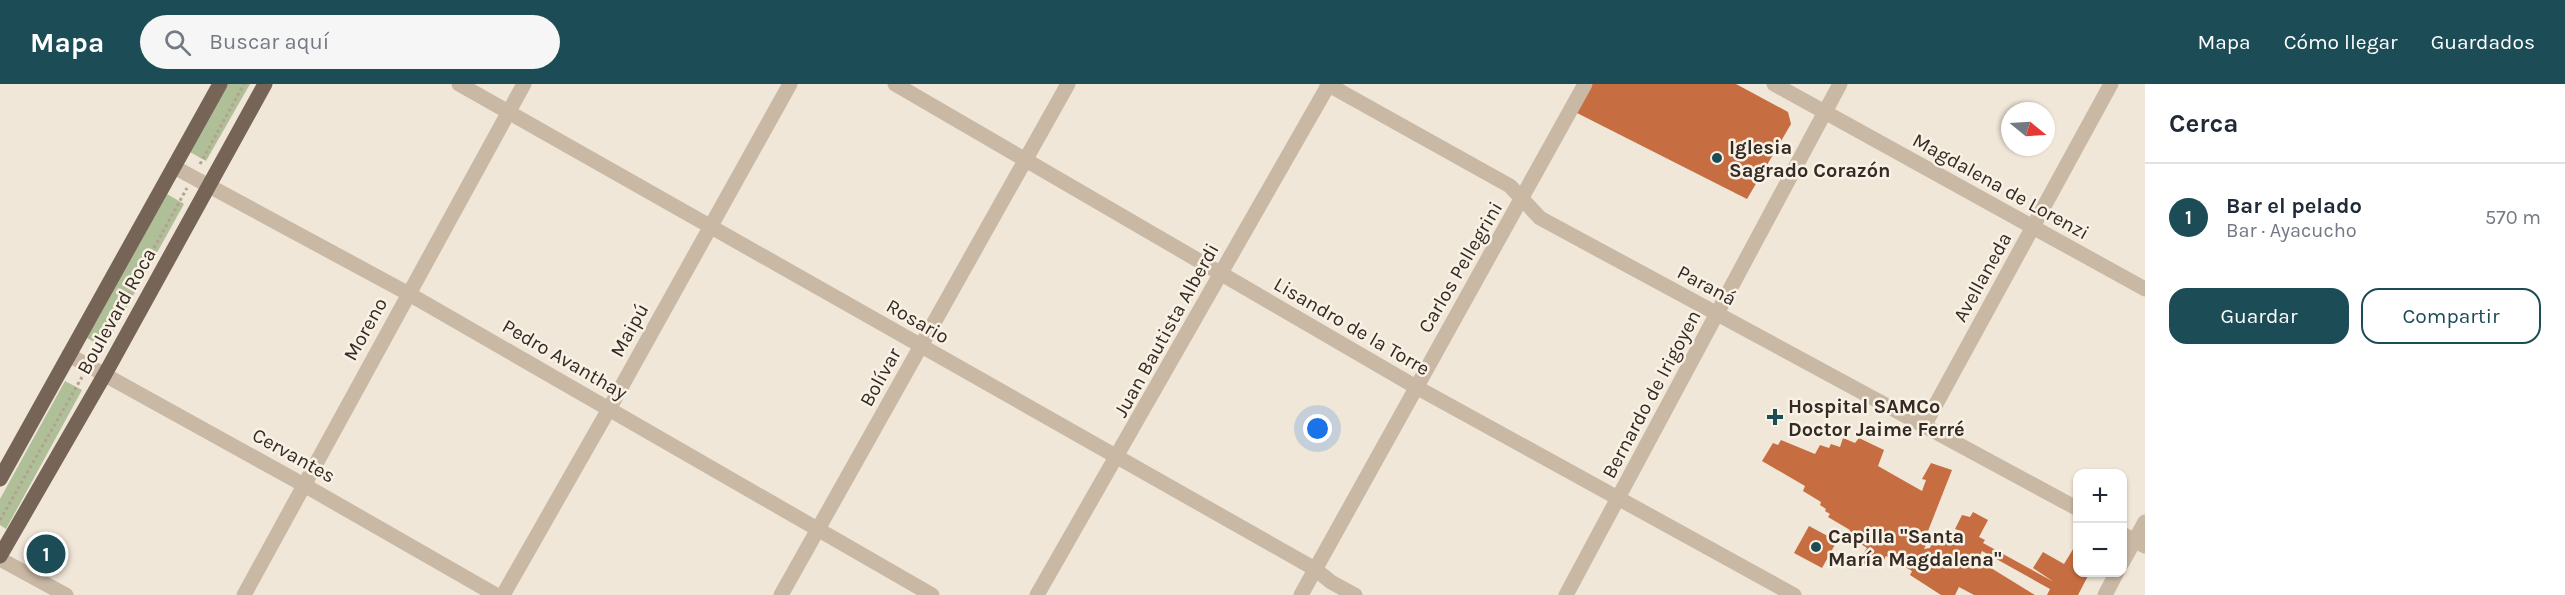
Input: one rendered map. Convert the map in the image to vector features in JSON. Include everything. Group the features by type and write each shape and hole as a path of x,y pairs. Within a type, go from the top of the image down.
{"main road":[{"name":"Boulevard Roca","path":"0,479 219,84"},
{"name":"Boulevard Roca","path":"0,557 105,374 265,84"}],"street":[{"name":"Rosario","path":"459,84 1314,569 1331,582 1355,595"},
{"name":"Moreno","path":"244,595 524,84"},
{"name":"Maipú","path":"503,595 790,84"},
{"name":"Lisandro de la Torre","path":"895,84 1416,387 1794,595"},
{"name":"Bolívar","path":"781,595 1068,84"},
{"name":"Paraná","path":"1328,84 1510,186 1540,218 2073,506"},
{"name":"Juan Bautista Alberdi","path":"1037,595 1118,458 1328,84"},
{"name":"Carlos Pellegrini","path":"1301,595 1585,84"},
{"name":"Magdalena de Lorenzi","path":"1774,84 2145,289"},
{"name":"Bernardo de Irigoyen","path":"1566,595 1840,84"},
{"name":"Avellaneda","path":"1924,426 2111,84"},
{"name":"Pedro Avanthay","path":"174,166 409,294 932,595"},
{"name":"Cervantes","path":"69,355 304,485 496,595"},
{"path":"2127,553 2145,522"},
{"path":"0,557 66,595"},
{"path":"2105,595 2115,577"}],"path":[{"path":"0,520 89,365 244,84"}],"green space":[{"path":"227,84 250,84 206,161 190,152"},
{"path":"167,194 184,204 104,348 87,338"},
{"path":"65,381 82,390 6,529 0,525 0,499"}],"building":[{"name":"Iglesia Sagrado Corazón","path":"1590,84 1736,84 1788,112 1791,124 1747,199 1575,112"},
{"path":"1843,438 1855,443 1859,438 1884,450 1878,466 1922,491 1926,480 1922,479 1931,463 1952,470 1928,531 1932,533 1924,549 1930,548 1933,540 1941,543 1946,533 1955,537 1953,543 1956,544 1961,531 1955,529 1962,515 1970,517 1973,512 1988,520 1979,537 1985,540 1983,543 2054,582 2033,568 2043,552 2064,564 2073,549 2073,577 2087,577 2078,595 2047,595 2050,589 1982,551 1978,560 2035,595 1974,595 1959,587 1955,595 1941,595 1910,575 1912,571 1886,556 1884,560 1877,555 1870,567 1859,561 1867,548 1847,535 1850,530 1828,517 1830,514 1820,505 1821,502 1803,491 1805,486 1762,461 1773,443 1778,445 1781,440 1815,454 1820,445 1829,448 1831,444 1840,447"},
{"name":"Capilla \"Santa María Magdalena\"","path":"1809,526 1837,541 1822,568 1794,553"}],"place":[{"name":"Iglesia Sagrado Corazón","path":"1717,158"},
{"name":"Hospital SAMCo Doctor Jaime Ferré","path":"1775,417"},
{"name":"Capilla \"Santa María Magdalena\"","path":"1816,547"},
{"name":"Bar el pelado","path":"46,554"}]}
